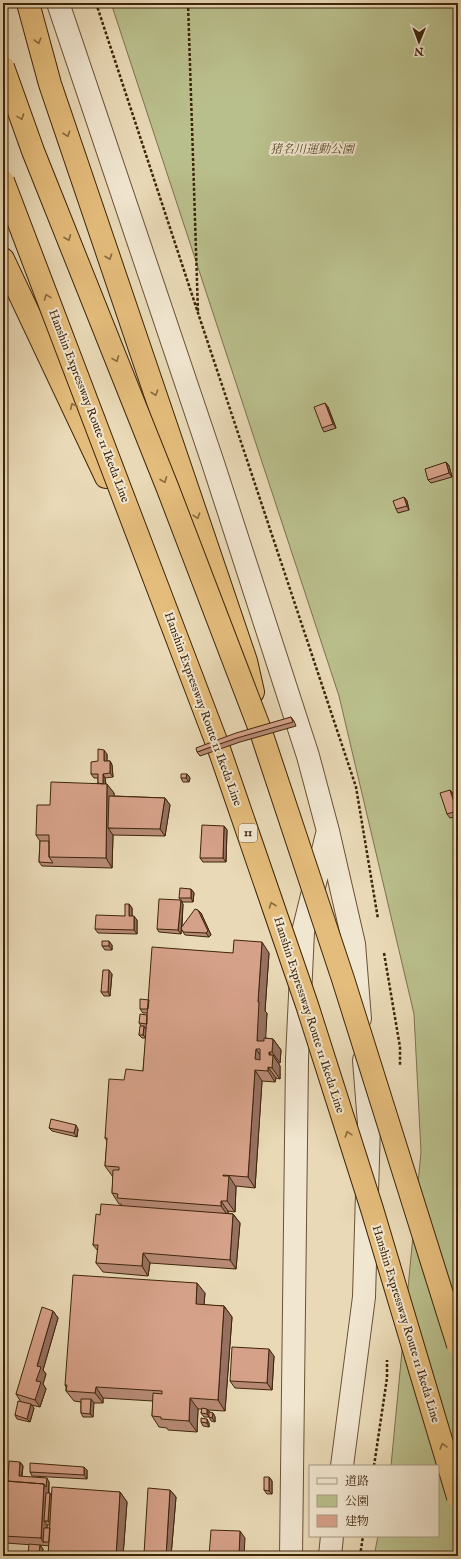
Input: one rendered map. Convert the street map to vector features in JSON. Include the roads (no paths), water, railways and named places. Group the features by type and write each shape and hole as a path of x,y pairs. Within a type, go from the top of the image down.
{"highway":[{"path":"28,3 50,84 246,661 261,732"},
{"path":"3,68 33,151 168,489 261,732 344,979 458,1345"},
{"name":"Hanshin Expressway Route 11 Ikeda Line","path":"3,182 218,746 307,1005 372,1209 458,1497"},
{"path":"3,259 156,581"}],"street":[{"path":"58,3 215,471 308,756 328,831 354,944 369,1124 364,1297 342,1465"},
{"path":"291,1556 297,1059 303,932 328,831"},
{"path":"330,1556 332,1537"}],"park label":[{"name":"猪名川運動公園","path":"312,149"}]}
